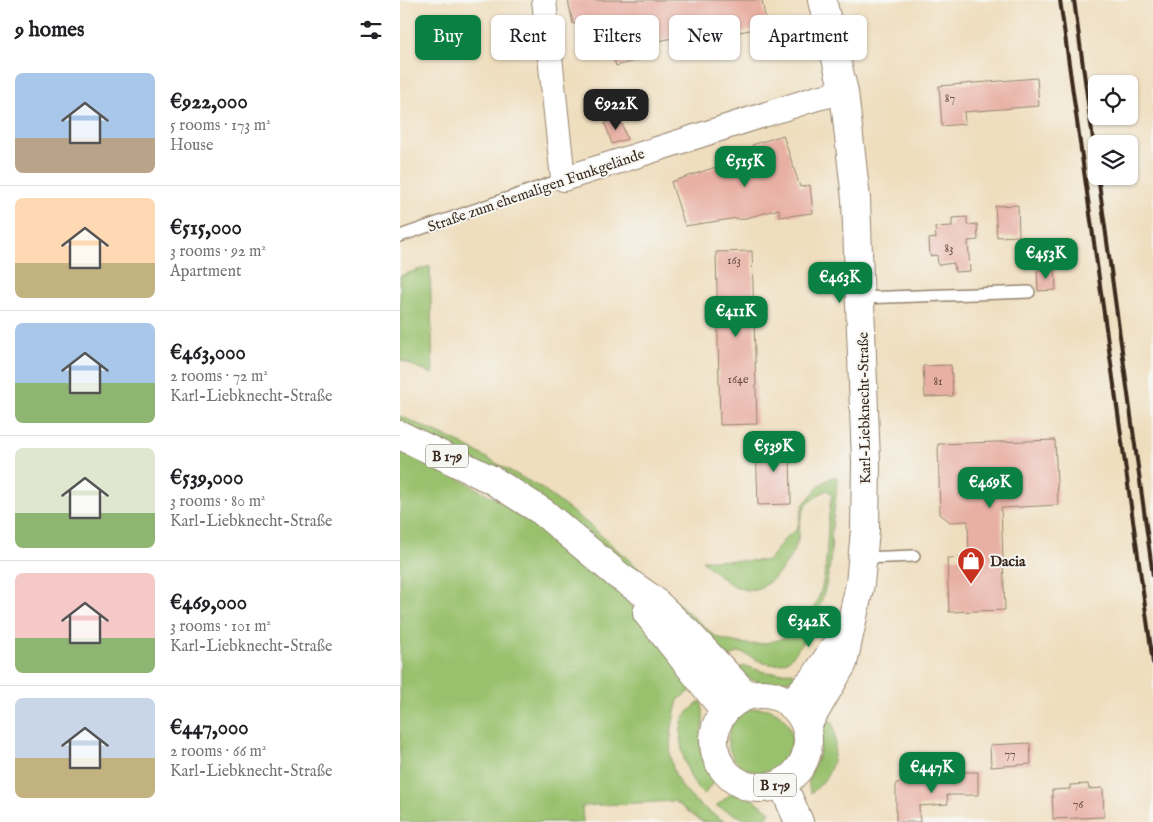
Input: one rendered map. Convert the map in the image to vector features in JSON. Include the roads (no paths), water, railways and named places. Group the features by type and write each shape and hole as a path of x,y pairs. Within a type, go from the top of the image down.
{"street":[{"path":"544,0 563,178"},
{"name":"Karl-Liebknecht-Straße","path":"806,727 843,663 863,558 866,462 856,199 844,92 822,0"},
{"name":"Straße zum ehemaligen Funkgelände","path":"563,178 817,98 844,92"},
{"name":"B 179","path":"400,435 492,480 543,512 619,576 651,598 676,622 736,704 716,730 715,751 720,765 729,776 741,784 754,788 769,787 782,783 802,765 808,739 806,727"},
{"name":"Karl-Liebknecht-Straße","path":"790,704 815,677 834,648 854,609"},
{"path":"736,704 762,694 777,697 790,704 800,714 806,727"},
{"name":"B 179","path":"782,783 799,822"}],"lane":[{"name":"Straße zum ehemaligen Funkgelände","path":"400,236 563,178"},
{"path":"861,298 1029,292"},
{"path":"863,558 914,556"}],"railway":[{"path":"1060,0 1153,663"},
{"path":"1074,0 1092,135"},
{"path":"1099,185 1153,576"}],"place":[{"name":"Dacia","path":"971,585"}]}
